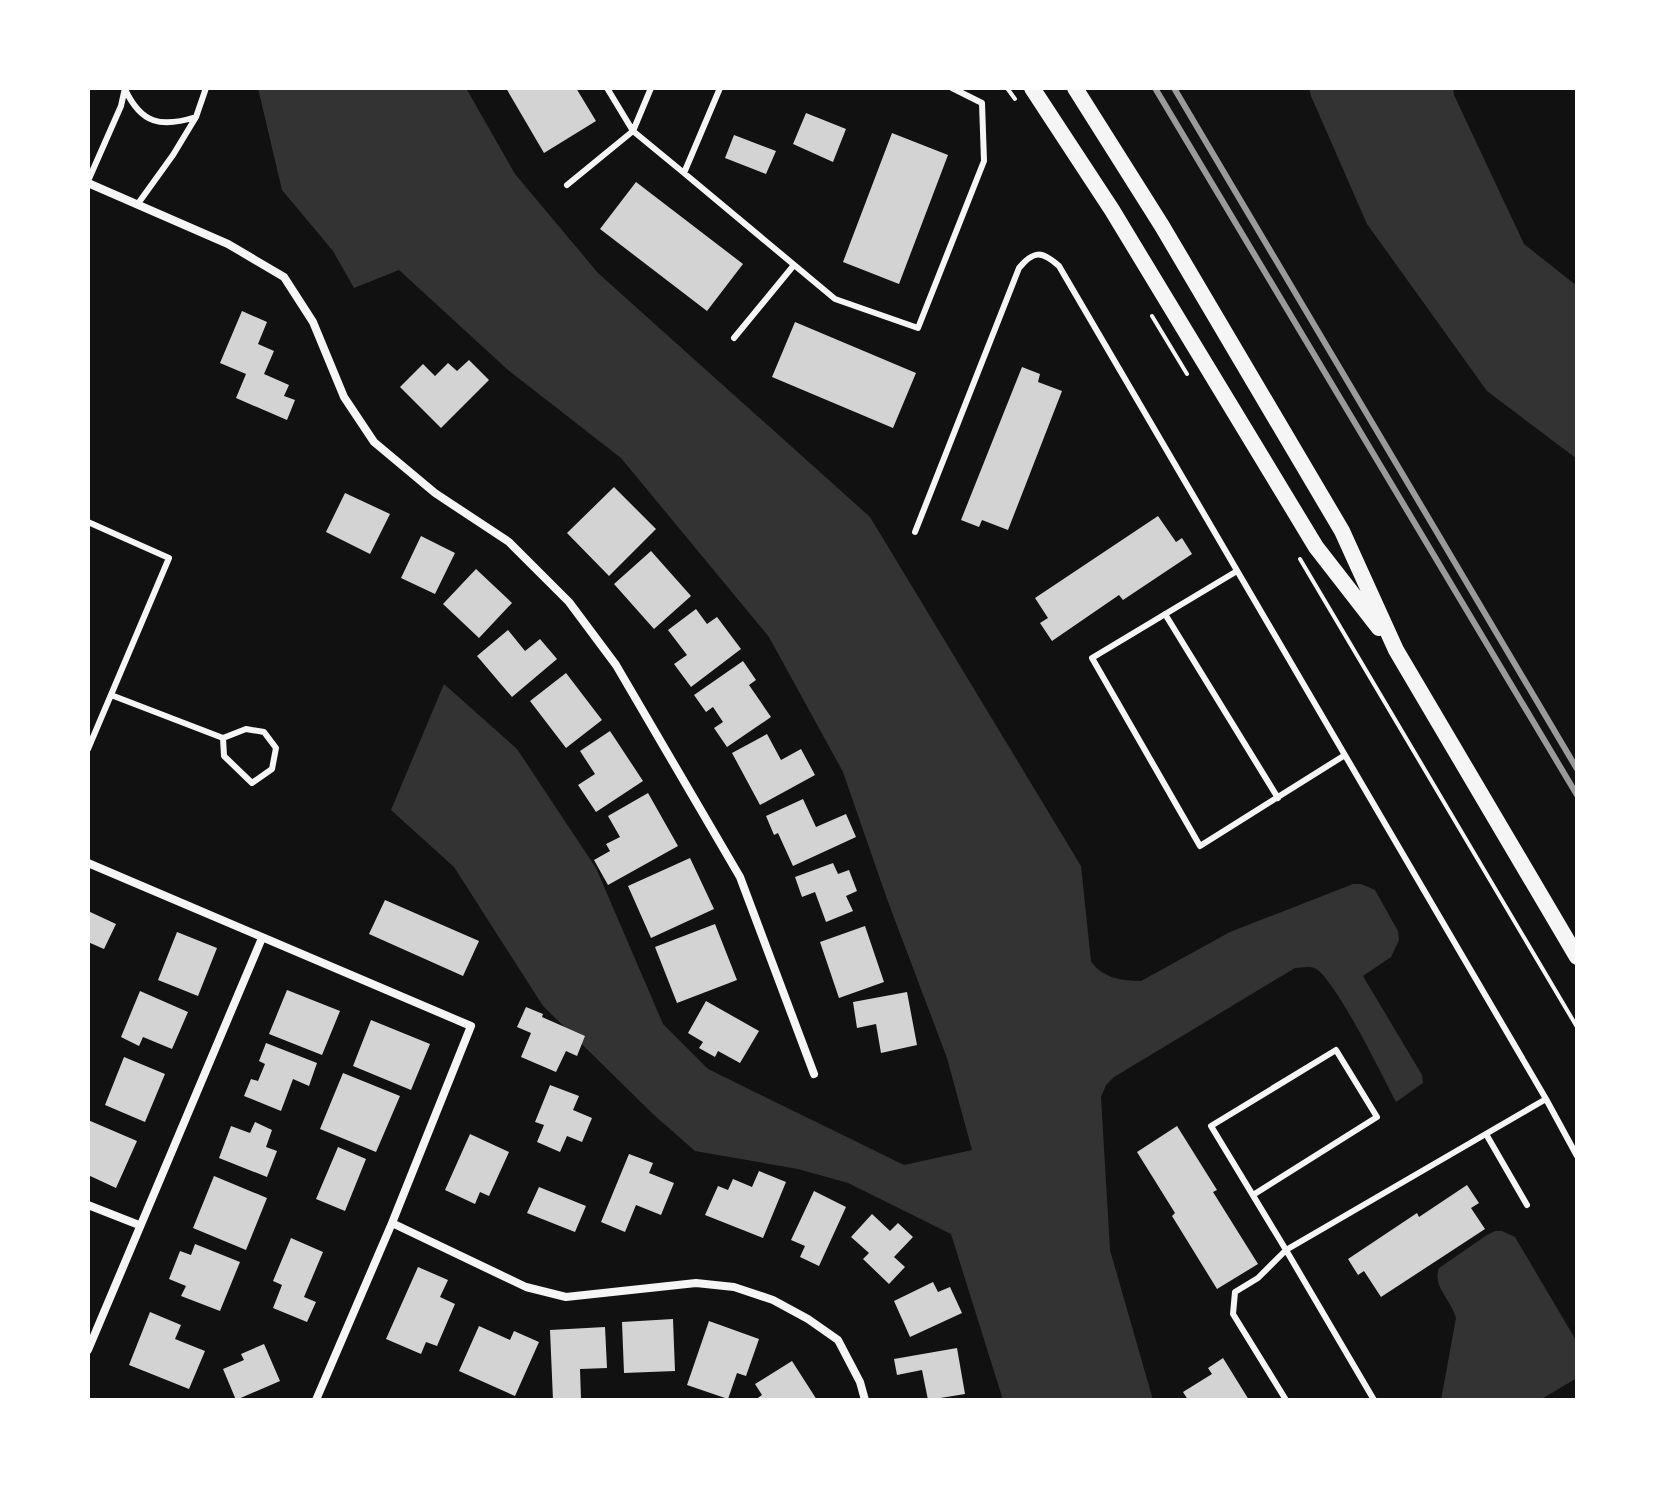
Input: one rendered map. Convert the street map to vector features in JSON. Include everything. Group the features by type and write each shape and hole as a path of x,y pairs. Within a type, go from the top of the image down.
{"main road":[{"path":"1032,88 1112,210 1316,547 1396,650"},
{"path":"1075,88 1146,200 1342,531 1396,650 1577,957"}],"street":[{"path":"88,182 228,244 284,277 313,322 344,397 374,442 435,493 509,542 569,602 616,665 740,877 814,1074"},
{"path":"88,863 471,1026 392,1223 316,1400"},
{"path":"88,1350 262,938"},
{"path":"88,1205 139,1225"},
{"path":"392,1223 526,1287 566,1297 696,1283 734,1287 773,1300 838,1340 860,1382 865,1400"}],"lane":[{"path":"125,88 131,102 145,117 165,124 196,117"},
{"path":"88,182 116,118 125,88"},
{"path":"137,205 196,117 206,88"},
{"path":"607,88 633,131 835,299 918,328 984,161 982,103 952,88"},
{"path":"567,185 633,131 651,88"},
{"path":"684,173 720,88"},
{"path":"915,532 1019,268 1027,258 1036,254 1047,256 1059,266 1577,1156"},
{"path":"734,338 794,265"},
{"path":"88,522 169,558 88,749"},
{"path":"1237,571 1092,658 1200,846 1345,755"},
{"path":"1165,614 1278,798"},
{"path":"111,695 223,738 246,729 264,732 276,748 272,769 252,783 224,756 223,738"},
{"path":"1253,1195 1377,1117 1336,1050 1211,1126 1374,1400"},
{"path":"1286,1400 1233,1314 1235,1292 1258,1278 1286,1250 1546,1099"},
{"path":"1486,1134 1527,1205"}],"path":[{"path":"1007,88 1022,109"},
{"path":"1150,311 1193,384"},
{"path":"1294,548 1577,1027"}],"shaded area":[{"path":"258,88 466,88 515,174 598,273 870,517 1081,866 1091,961 1101,971 1120,979 1141,981 1230,932 1353,884 1375,890 1398,931 1399,940 1391,957 1363,976 1422,1075 1423,1083 1396,1102 1333,988 1314,968 1307,967 1295,968 1114,1077 1106,1085 1101,1097 1110,1250 1153,1400 1003,1400 951,1234 848,1183 798,1169 695,1151 543,1006 454,867 391,810 444,684 517,749 596,868 663,1024 708,1069 904,1165 972,1150 947,1058 843,772 769,637 621,458 508,370 399,270 354,288 333,251 282,190"},
{"path":"1309,88 1453,88 1524,244 1577,286 1577,459 1487,391 1367,224"},
{"path":"1495,1231 1515,1237 1577,1342 1577,1378 1540,1400 1441,1400 1456,1318 1440,1287 1439,1268"}],"building":[{"path":"506,88 576,88 596,121 544,153"},
{"path":"806,113 846,129 833,162 793,144"},
{"path":"892,133 948,155 899,284 843,262"},
{"path":"734,135 776,151 766,174 725,158"},
{"path":"636,182 743,264 707,311 600,229"},
{"path":"242,311 267,322 258,344 274,351 264,374 289,385 284,396 295,400 287,420 236,398 246,374 220,363"},
{"path":"795,322 916,373 893,428 772,377"},
{"path":"469,360 489,380 441,428 400,387 423,364 435,376 448,363 457,371"},
{"path":"1022,367 1040,374 1038,382 1062,391 1008,530 982,520 979,527 961,520"},
{"path":"614,487 656,529 609,576 567,533"},
{"path":"345,493 390,514 370,554 326,532"},
{"path":"1158,516 1176,542 1182,538 1192,554 1123,600 1119,595 1052,641 1040,623 1048,618 1035,598"},
{"path":"421,536 455,553 435,594 401,578"},
{"path":"651,551 691,596 654,629 614,584"},
{"path":"476,569 512,603 479,638 443,604"},
{"path":"696,609 707,624 717,617 741,649 691,687 674,664 687,655 668,630"},
{"path":"508,630 525,651 540,639 557,659 512,697 477,656"},
{"path":"743,661 756,680 749,685 771,717 727,747 714,728 723,722 713,707 706,712 694,695"},
{"path":"566,673 602,720 566,748 530,701"},
{"path":"610,731 643,781 596,812 578,785 595,774 580,751"},
{"path":"767,734 781,760 801,749 815,775 760,805 732,753"},
{"path":"648,793 678,846 608,885 594,860 610,851 606,844 620,837 608,816"},
{"path":"803,799 816,827 846,814 856,837 793,866 778,833 774,835 766,816"},
{"path":"690,858 714,909 651,938 628,886"},
{"path":"833,863 838,874 849,870 857,891 846,896 853,911 826,922 815,892 802,897 795,877"},
{"path":"385,900 479,941 463,976 369,934"},
{"path":"88,911 116,924 104,949 88,942"},
{"path":"715,924 737,980 677,1003 655,947"},
{"path":"865,926 884,982 839,998 820,942"},
{"path":"177,932 217,948 198,996 158,980"},
{"path":"287,990 340,1011 322,1055 269,1034"},
{"path":"140,991 188,1012 172,1049 143,1037 139,1046 121,1037"},
{"path":"907,992 917,1045 881,1053 876,1024 857,1028 853,1002"},
{"path":"706,1001 759,1031 740,1063 718,1051 715,1057 699,1048 703,1042 688,1033"},
{"path":"526,1007 585,1036 577,1056 566,1051 556,1072 521,1057 531,1033 517,1027"},
{"path":"371,1020 430,1044 411,1090 353,1066"},
{"path":"266,1043 317,1063 309,1086 293,1079 281,1111 244,1096 251,1079 258,1081 265,1064 259,1061"},
{"path":"124,1057 165,1074 145,1122 105,1105"},
{"path":"343,1073 400,1096 376,1152 320,1129"},
{"path":"550,1085 579,1096 573,1110 592,1118 582,1142 567,1136 560,1152 537,1142 544,1125 535,1122"},
{"path":"88,1120 137,1141 116,1188 88,1175"},
{"path":"255,1122 272,1130 266,1147 277,1151 267,1177 219,1158 231,1126 250,1133"},
{"path":"1177,1126 1258,1264 1217,1289 1137,1152"},
{"path":"470,1134 509,1152 489,1196 480,1192 475,1204 445,1190"},
{"path":"338,1147 366,1159 345,1211 316,1199"},
{"path":"629,1154 653,1163 649,1173 674,1183 661,1215 636,1205 625,1232 601,1222"},
{"path":"759,1171 786,1182 763,1238 705,1215 718,1186 728,1190 733,1179 752,1187"},
{"path":"214,1176 267,1198 246,1250 193,1228"},
{"path":"1467,1185 1479,1203 1471,1208 1485,1229 1381,1297 1364,1271 1358,1275 1348,1259 1417,1213 1419,1217"},
{"path":"539,1187 586,1206 575,1232 527,1213"},
{"path":"814,1191 846,1207 819,1266 800,1257 805,1246 791,1240"},
{"path":"872,1214 890,1231 898,1223 913,1237 894,1257 905,1267 889,1284 863,1259 869,1253 851,1237"},
{"path":"291,1238 323,1252 304,1297 316,1302 307,1322 273,1308 282,1285 273,1281"},
{"path":"195,1244 240,1262 220,1311 181,1296 186,1286 169,1279 180,1251 191,1255"},
{"path":"418,1267 448,1280 440,1297 455,1304 437,1346 426,1342 421,1354 386,1339"},
{"path":"933,1282 938,1292 950,1287 962,1313 910,1337 894,1301"},
{"path":"150,1312 181,1325 175,1339 205,1351 189,1389 129,1365"},
{"path":"673,1319 675,1371 624,1373 622,1322"},
{"path":"709,1321 759,1339 746,1376 737,1373 728,1399 687,1385"},
{"path":"479,1326 510,1340 514,1331 539,1342 515,1396 459,1371"},
{"path":"605,1327 607,1368 580,1369 581,1399 553,1400 550,1330"},
{"path":"264,1344 280,1381 236,1400 223,1369 244,1360 241,1354"},
{"path":"957,1348 965,1394 928,1400 922,1370 897,1375 894,1359"},
{"path":"1223,1358 1249,1400 1188,1400 1183,1392 1212,1374 1208,1368"},
{"path":"792,1361 817,1400 755,1400 762,1395 755,1384"}],"railway":[{"path":"1155,88 1577,795"},
{"path":"1174,88 1577,769"}]}
